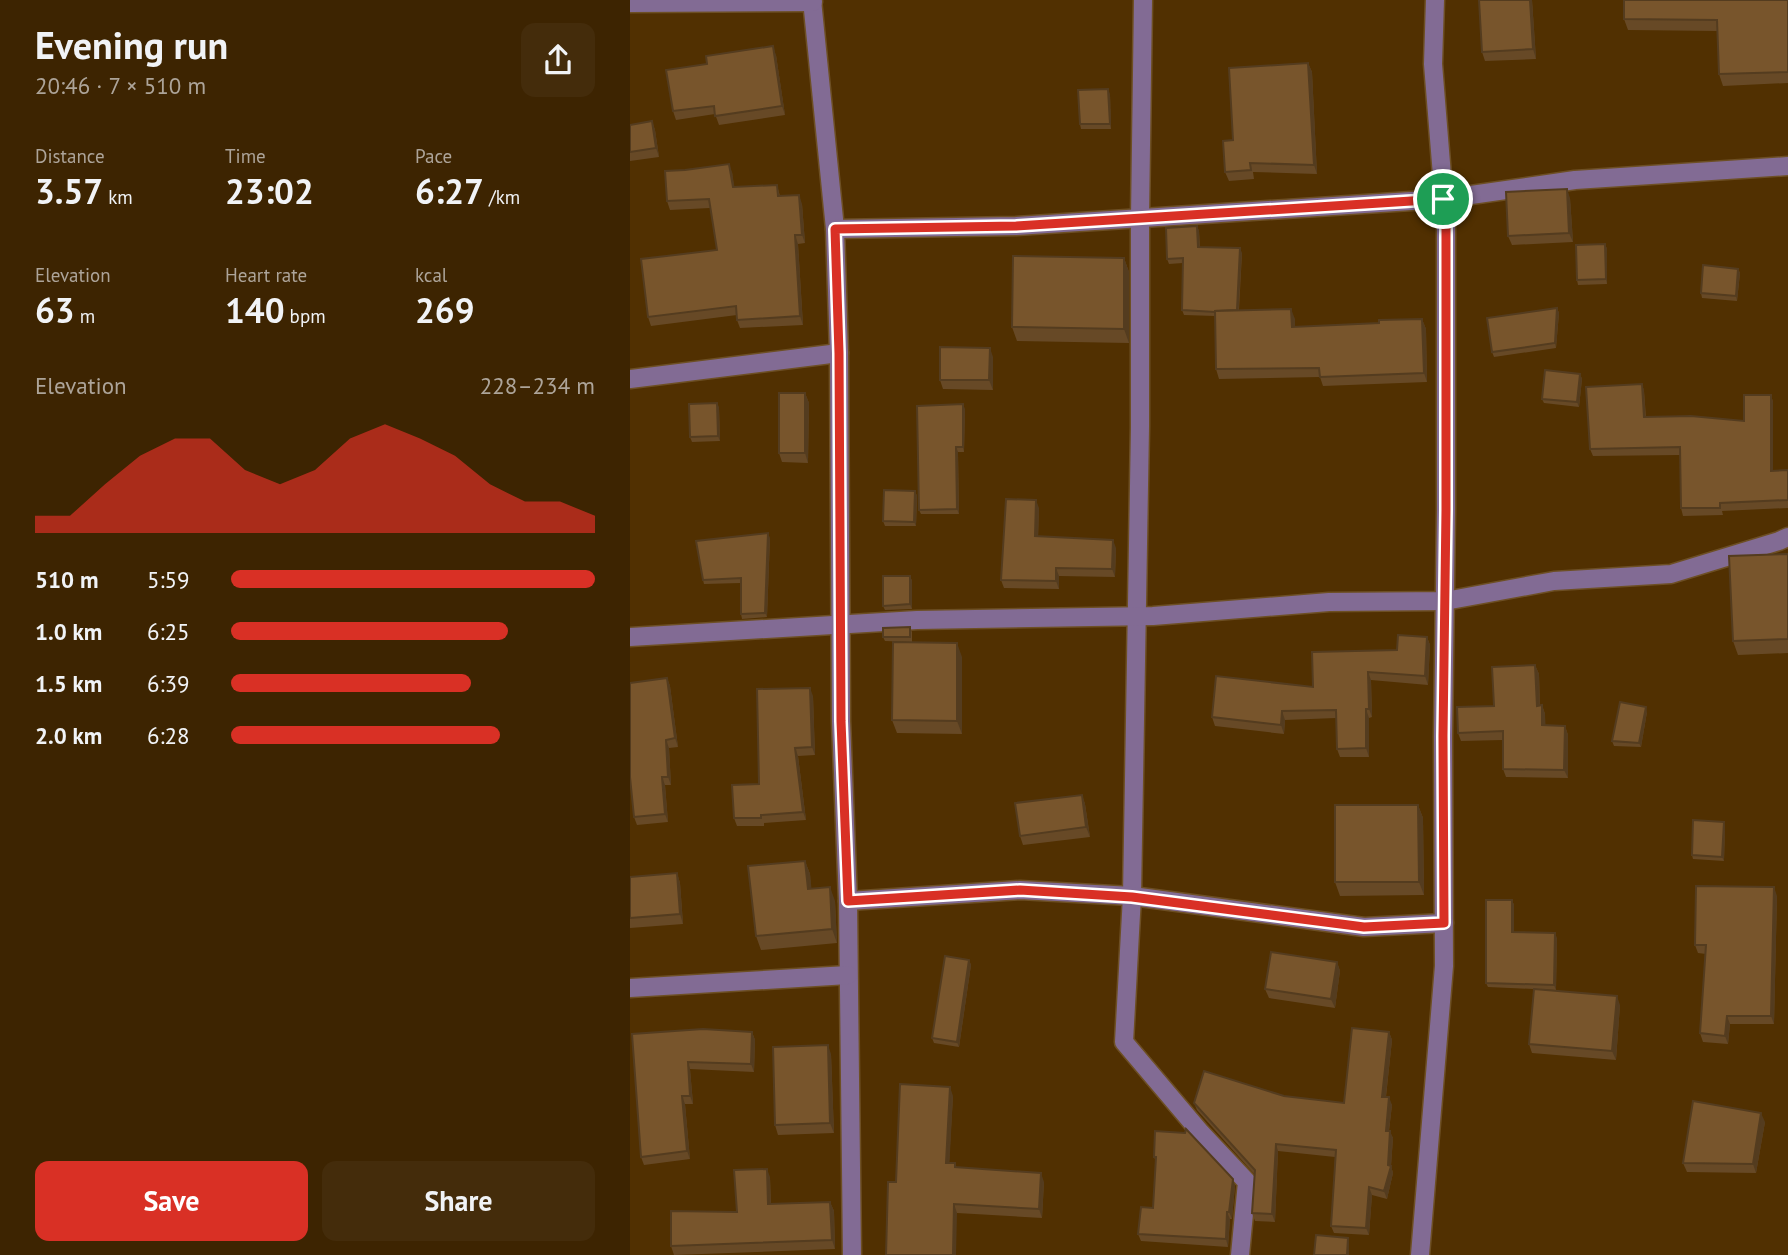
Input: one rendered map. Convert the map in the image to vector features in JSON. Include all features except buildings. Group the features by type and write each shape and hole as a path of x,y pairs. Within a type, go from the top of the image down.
{"street":[{"path":"1143,0 1140,427 1132,897 1124,1042 1201,1133 1247,1182 1240,1255"},
{"path":"1420,1255 1444,966 1446,239 1433,64 1436,0"},
{"path":"630,3 812,1 835,229 839,353 841,721 848,901 852,1255"},
{"path":"835,229 1016,226 1443,199 1575,180 1788,166"},
{"path":"630,379 839,353"},
{"path":"630,637 917,620 1137,616 1329,602 1445,601 1554,581 1671,574 1788,537"},
{"path":"848,901 1020,890 1132,897 1364,927 1444,923"},
{"path":"630,988 848,975"}],"route":[{"path":"1443,199 1446,225 1444,923 1364,927 1132,897 1020,890 848,901 841,721 839,353 835,229 1016,226 1443,199"}]}
